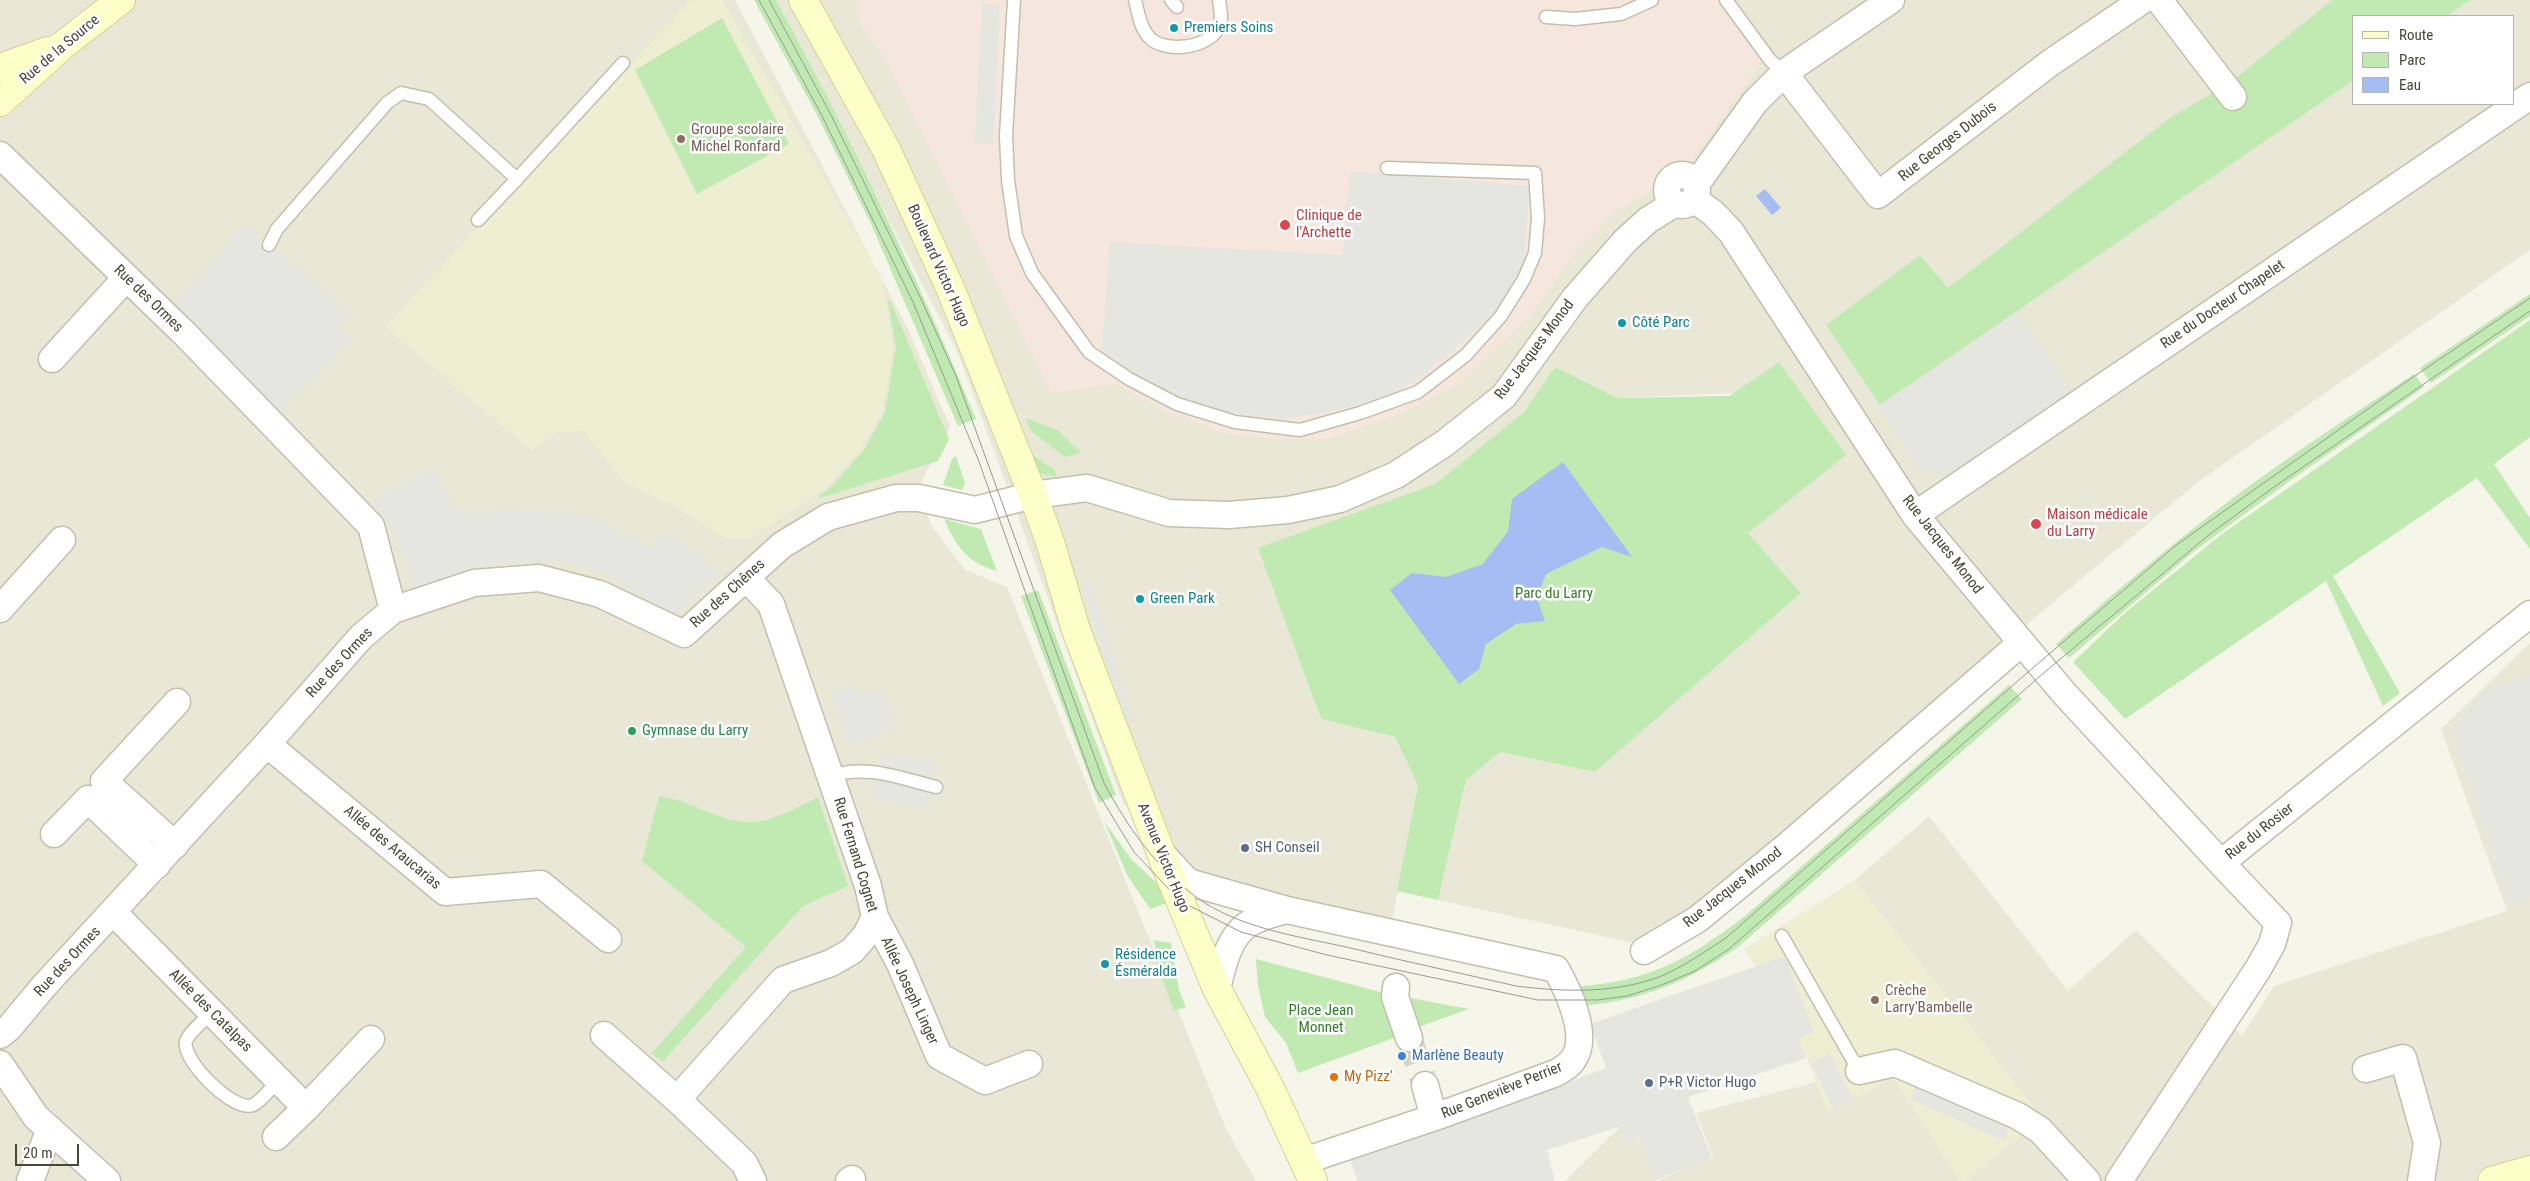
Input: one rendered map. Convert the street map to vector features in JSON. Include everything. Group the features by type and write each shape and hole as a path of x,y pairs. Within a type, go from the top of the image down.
{"main road":[{"name":"Rue de la Source","path":"0,102 64,45 121,0"},
{"name":"Boulevard Victor Hugo","path":"803,0 890,158 951,290 1050,542"},
{"path":"0,68 64,45"},
{"name":"Avenue Victor Hugo","path":"1050,542 1076,630 1160,853 1217,989 1270,1088 1309,1171"},
{"path":"2492,1181 2530,1170"}],"street":[{"path":"1688,196 1755,102 1784,72 1892,0"},
{"name":"Rue Georges Dubois","path":"1784,72 1878,195 2050,63 2144,0"},
{"path":"2159,0 2233,97"},
{"name":"Rue du Docteur Chapelet","path":"1915,515 2530,96"},
{"name":"Rue des Ormes","path":"0,154 185,334 371,526 393,610 361,638 268,744 114,913 44,986 4,1032"},
{"name":"Rue Jacques Monod","path":"1033,495 1087,488 1169,513 1229,515 1288,510 1340,500 1396,476 1445,443 1504,396 1575,298 1612,255 1648,220 1688,196 1713,213 1731,232 1915,515 2063,692 2220,863"},
{"path":"52,359 118,270"},
{"name":"Rue des Chênes","path":"393,610 474,583 540,578 600,594 684,634 782,546 828,518 887,500 919,498 975,510 1033,495"},
{"path":"0,609 62,540"},
{"name":"Rue Fernand Cognet","path":"682,1104 681,1095 783,980 831,963 852,951 866,935 875,917 868,886 771,604 746,578"},
{"name":"Rue du Rosier","path":"2120,1181 2258,969 2272,944 2278,923 2220,863 2530,615"},
{"name":"Rue Jacques Monod","path":"1644,951 1698,919 2021,643"},
{"path":"54,834 177,702"},
{"name":"Allée des Araucarias","path":"268,744 445,892 541,884 608,939"},
{"path":"96,790 176,845"},
{"path":"96,790 157,865"},
{"name":"Rue Geneviève Perrier","path":"1160,853 1188,882 1287,910 1556,968 1569,990 1578,1031 1577,1052 1573,1060 1556,1073 1435,1117 1309,1171"},
{"name":"Rue Geneviève Perrier","path":"1217,989 1230,948 1247,924 1259,918 1287,910"},
{"name":"Allée des Catalpas","path":"114,913 306,1108"},
{"name":"Allée Joseph Linger","path":"875,917 900,964 939,1056 985,1081 1028,1064"},
{"path":"1396,987 1395,997 1410,1038"},
{"path":"4,1032 20,1075 43,1123 30,1181"},
{"path":"604,1035 682,1104 744,1163 755,1180"},
{"path":"276,1137 371,1039"},
{"path":"2366,1069 2403,1058 2427,1143 2422,1181"},
{"path":"0,1064 43,1123 107,1181"},
{"path":"1859,1071 1895,1064 2018,1116 2040,1130 2087,1181"}],"lane":[{"path":"1014,0 1006,136 1008,180 1016,236 1032,273 1089,352 1129,379 1177,404 1235,422 1300,430 1360,413 1418,392 1466,354 1501,316 1524,280 1535,253 1538,218 1535,173 1387,168"},
{"path":"1135,0 1141,23 1147,36 1155,43 1188,47 1205,42 1219,28 1222,16 1219,0"},
{"path":"1546,17 1575,19 1621,14 1652,0"},
{"path":"1726,0 1770,60 1784,72"},
{"path":"478,220 623,63"},
{"path":"269,245 277,229 387,103 401,93 429,98 517,179"},
{"path":"830,776 844,772 864,770 936,787"},
{"path":"1782,936 1859,1071"},
{"path":"212,1012 186,1040 185,1049 188,1059 229,1100 240,1106 253,1105 278,1080"}],"shaded area":[{"path":"0,0 735,0 908,329 950,427 918,488 931,525 965,570 1007,587 1226,1129 1256,1181 0,1181"},
{"name":"Groupe scolaire Michel Ronfard","path":"691,0 722,0 882,278 894,346 882,412 861,449 825,489 751,538 727,539 678,508 626,483 583,431 558,432 532,451 385,327"},
{"path":"775,0 2530,0 2530,250 2198,482 2033,619 1991,658 1701,903 1630,942 1438,900 1466,780 1500,752 1595,772 1801,593 1748,533 1779,362 1733,393 1618,398 1555,367 1524,412 1435,484 1259,549 1321,719 1395,737 1418,784 1387,947 1223,904 1123,803 958,353"},
{"name":"Clinique de l'Archette","path":"858,0 1721,0 1762,61 1673,187 1647,193 1611,215 1568,262 1530,317 1459,384 1405,412 1328,439 1274,439 1225,433 1168,413 1113,384 1051,393 884,58 858,20"},
{"path":"982,4 1000,5 993,144 975,143"},
{"path":"1350,171 1530,186 1523,272 1507,302 1421,377 1383,399 1328,412 1283,419 1230,413 1174,396 1130,371 1102,350 1110,242 1343,255"},
{"path":"246,225 351,314 338,328 352,339 277,416 171,307"},
{"path":"2017,312 2075,394 1952,479 1919,469 1880,405"},
{"path":"433,469 457,512 530,509 594,517 653,549 667,530 718,573 673,616 607,574 571,562 486,563 416,588 395,533 369,501"},
{"path":"1090,580 1132,716 1125,717 1082,583"},
{"path":"2530,643 2530,1181 1657,1181 1713,1157 1696,1113 1859,1071 1785,934 1855,880 1929,816 2068,991 2136,930 2242,1036 2274,986 2507,911 2441,729"},
{"path":"2530,676 2530,897 2509,904 2452,728 2489,688"},
{"path":"856,684 856,695 882,689 895,729 849,746 830,693"},
{"path":"881,754 937,763 934,779 942,780 946,797 929,796 929,809 871,796 874,783 858,780 853,761 880,767"},
{"name":"Crèche Larry'Bambelle","path":"1855,880 2042,1117 1966,1181 1960,1181 1893,1078 1828,1113 1799,1038 1813,1033 1785,956 1755,966 1744,949"},
{"name":"P+R Victor Hugo","path":"1785,956 1814,1033 1799,1038 1806,1058 1688,1097 1712,1158 1656,1180 1639,1137 1627,1144 1621,1126 1547,1150 1555,1181 1358,1181 1349,1156 1440,1130 1606,1068 1590,1024"},
{"path":"1830,1053 1853,1100 1834,1110 1811,1063"},
{"path":"1918,1082 2011,1124 2004,1141 1910,1099"},
{"path":"1622,1125 1628,1143 1640,1138 1657,1181 1565,1181"}],"green space":[{"path":"754,0 776,0 882,207 976,419 958,426 871,224 816,113"},
{"path":"2332,0 2470,0 2448,15 2352,15 2352,81 1880,405 1826,325 1920,255 1948,288 2170,118 2232,81"},
{"path":"722,18 789,144 697,194 635,70"},
{"path":"2530,294 2530,316 2431,383 2420,368"},
{"path":"890,300 949,439 938,461 820,498 819,496 832,486 864,450 885,412 896,347 888,302"},
{"path":"2530,320 2530,437 2494,464 2530,518 2530,549 2477,478 2333,576 2400,693 2383,706 2326,581 2125,719 2073,662 2126,612 2222,534"},
{"name":"Parc du Larry","path":"1779,362 1846,455 1748,533 1801,593 1595,772 1500,752 1466,780 1438,900 1397,891 1418,785 1395,737 1321,719 1258,548 1435,484 1524,412 1555,367 1618,398 1729,396"},
{"path":"2414,374 2424,387 2291,480 2192,553 2069,658 2056,644 2141,571 2229,501"},
{"path":"1026,418 1059,431 1081,453 1065,457 1031,431"},
{"path":"1032,455 1055,470 1056,477 1040,473 1029,456"},
{"path":"956,456 965,483 962,490 943,485 952,459"},
{"path":"944,519 981,529 997,571 978,564 970,558 958,545"},
{"path":"1038,590 1116,795 1099,803 1021,596"},
{"path":"2009,685 2022,699 1738,947 1700,971 1663,988 1624,999 1580,1006 1572,987 1623,980 1645,974 1684,957 1724,932 1745,916"},
{"path":"659,796 682,801 724,818 742,822 761,821 776,817 818,797 848,886 803,906 663,1061 651,1054 746,947 642,861"},
{"path":"1104,821 1131,859 1164,890 1167,903 1150,909 1127,875"},
{"path":"1153,940 1171,943 1179,990 1186,1007 1174,1011 1156,962 1160,960"},
{"name":"Place Jean Monnet","path":"1256,959 1388,994 1402,1035 1298,1073 1286,1043 1265,1017 1258,986"},
{"path":"1405,997 1469,1009 1416,1028"}],"water":[{"path":"1765,189 1781,208 1772,215 1756,196"},
{"path":"1563,462 1632,557 1602,547 1546,574 1537,598 1545,621 1516,624 1486,644 1479,669 1459,684 1390,590 1412,573 1446,577 1483,564 1508,531 1512,499"}],"tunnel":[{"path":"1409,1038 1425,1085"}],"tram line":[{"path":"759,0 820,112 913,302 978,459 1095,788 1134,852 1180,901 1241,932 1327,955 1538,1000 1597,1000 1627,996 1659,986 1695,971 1729,949 2046,671 2210,534 2274,487 2530,311"},
{"path":"769,0 832,117 921,299 956,376 1104,783 1133,831 1155,859 1181,885 1213,908 1249,924 1288,935 1516,986 1572,990 1628,986 1664,975 1696,958 1726,938 2020,679 2175,546 2403,384 2530,298"}],"place":[{"name":"Premiers Soins","path":"1174,28"},
{"name":"Groupe scolaire Michel Ronfard","path":"681,139"},
{"name":"Clinique de l'Archette","path":"1285,225"},
{"name":"Côté Parc","path":"1622,323"},
{"name":"Maison médicale du Larry","path":"2036,524"},
{"name":"Green Park","path":"1140,599"},
{"name":"Gymnase du Larry","path":"632,731"},
{"name":"SH Conseil","path":"1245,848"},
{"name":"Résidence Ésméralda","path":"1105,964"},
{"name":"Crèche Larry'Bambelle","path":"1875,1000"},
{"name":"Marlène Beauty","path":"1402,1056"},
{"name":"My Pizz'","path":"1334,1077"},
{"name":"P+R Victor Hugo","path":"1649,1083"}]}
